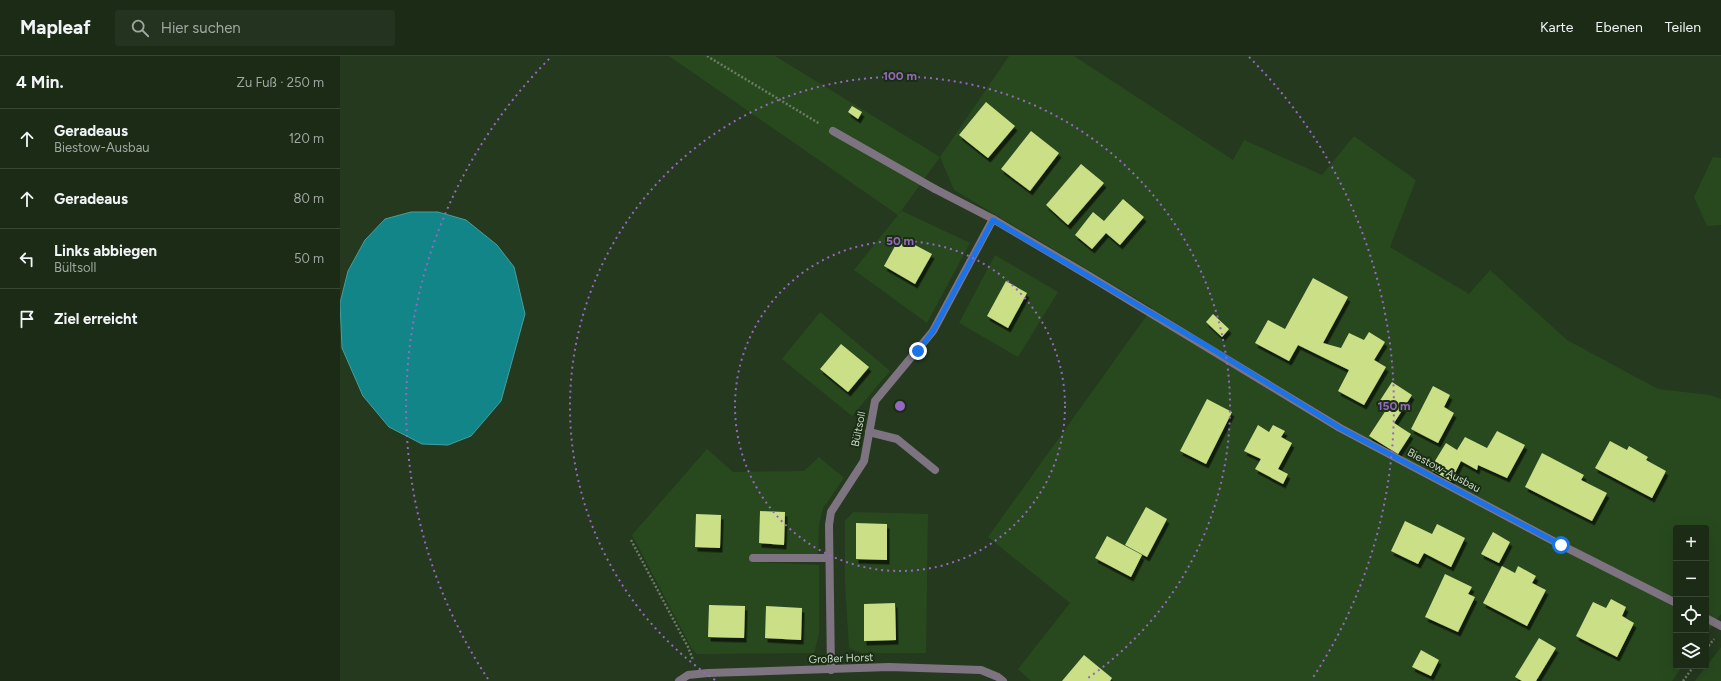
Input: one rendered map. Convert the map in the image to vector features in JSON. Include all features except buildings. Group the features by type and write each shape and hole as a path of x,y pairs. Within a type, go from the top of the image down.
{"street":[{"name":"Biestow-Ausbau","path":"833,131 993,220 1207,346 1340,428 1561,545 1673,601"},
{"name":"Bültsoll","path":"830,670 829,525 831,512 864,461 875,401 933,331 993,220"},
{"path":"869,432 897,439 935,470"},
{"path":"753,558 829,558"},
{"path":"1709,620 1721,626"},
{"name":"Großer Horst","path":"679,681 688,675 699,674 889,667 981,670 998,677 1003,681"}],"path":[{"path":"707,56 833,131"},
{"path":"631,540 688,648 699,674"},
{"path":"1683,681 1692,669"}],"green space":[{"path":"669,56 775,56 940,157 899,214 902,211 970,243 927,323 854,270 898,215"},
{"path":"1009,56 1074,56 1233,160 1244,140 1322,175 1354,136 1416,180 1390,247 1469,294 1490,270 1567,340 1658,389 1710,395 1721,399 1721,614 1709,630 1709,525 1673,525 1673,669 1681,669 1672,681 1031,681 1018,669 1070,603 988,537 1152,308 954,190 940,157"},
{"path":"1713,157 1721,158 1721,225 1707,226 1694,197"},
{"path":"995,255 1058,292 1018,357 959,323"},
{"path":"820,312 890,371 852,416 782,359"},
{"path":"707,449 733,472 804,471 819,457 844,478 823,508 819,525 818,555 749,555 751,562 819,565 819,634 814,653 697,654 692,649 632,535"},
{"path":"853,512 928,514 926,653 861,653 849,648 845,584 845,521"},
{"path":"1721,647 1721,681 1695,681 1704,669 1709,669 1709,663"}],"water":[{"path":"411,212 438,212 466,220 497,245 514,267 525,314 501,401 471,436 448,445 422,444 389,427 363,396 342,348 340,303 348,271 365,240 385,219"}],"route":[{"path":"918,351 933,331 993,220 1207,346 1340,428 1561,545"}]}
